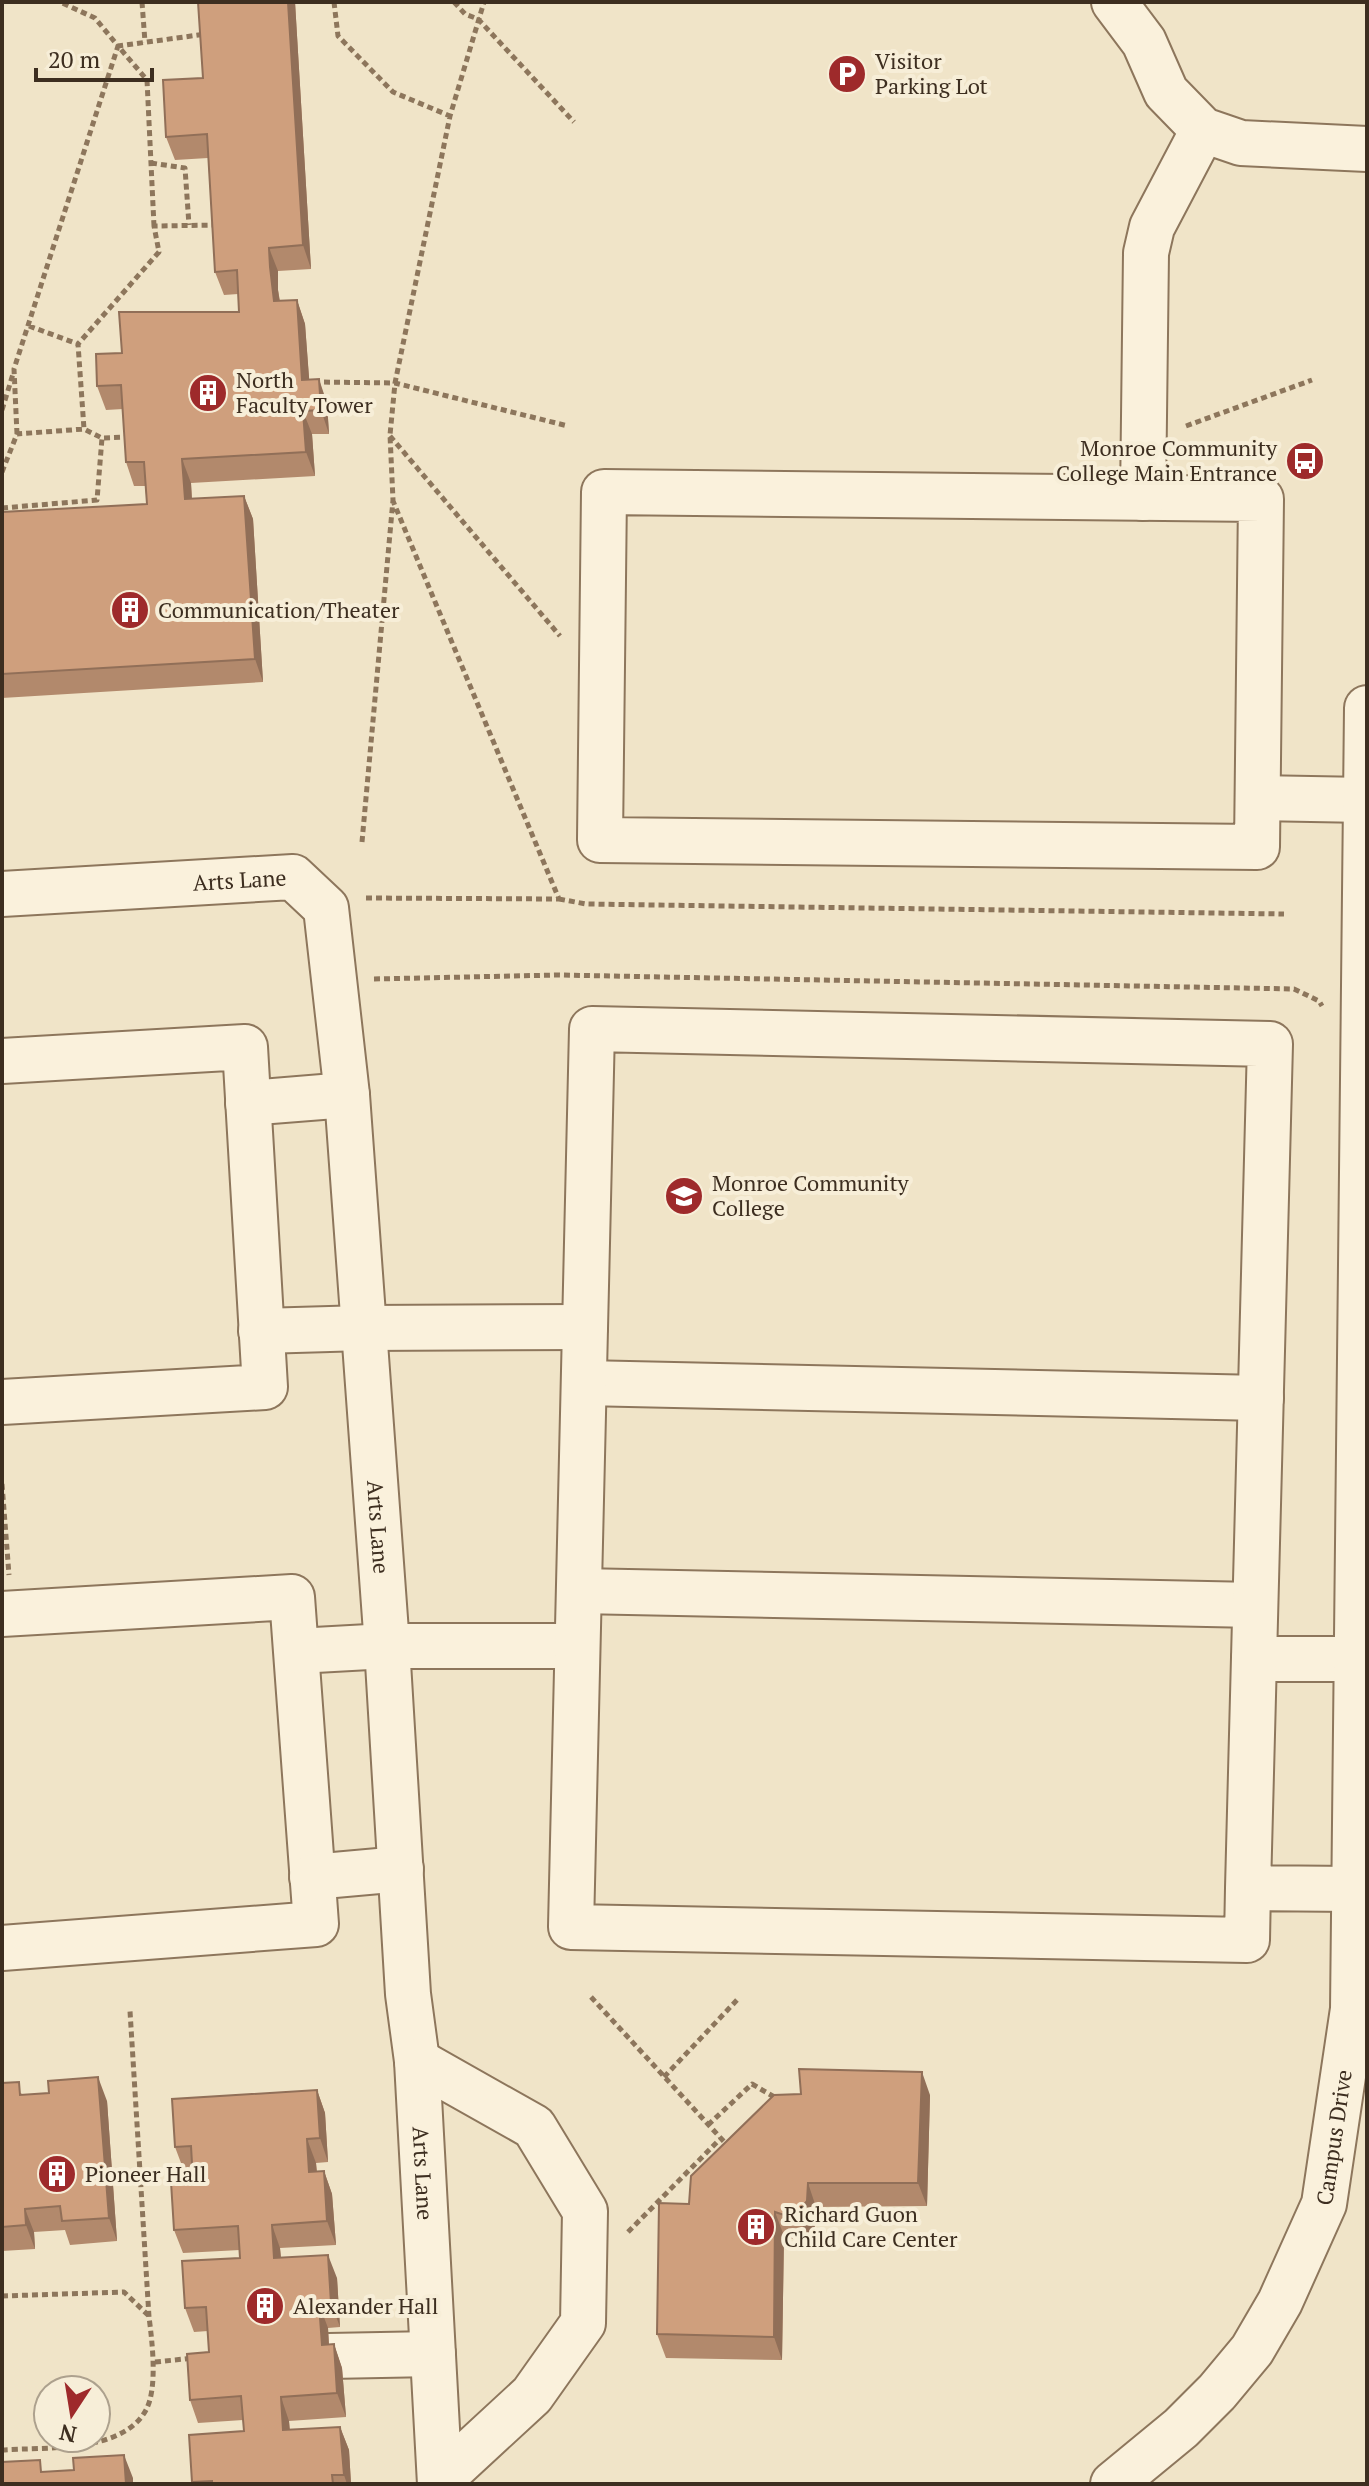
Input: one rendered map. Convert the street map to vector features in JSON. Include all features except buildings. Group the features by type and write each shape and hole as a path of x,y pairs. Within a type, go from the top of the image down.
{"street":[{"path":"1114,2 1144,42 1166,92 1203,130 1241,143 1367,149"},
{"path":"1143,498 1146,253 1152,227 1203,130"},
{"path":"604,492 1143,498 1261,499 1257,847 600,840 604,492"},
{"name":"Campus Drive","path":"1113,2484 1181,2428 1217,2392 1252,2350 1280,2302 1324,2204 1353,2009 1356,1659 1365,1275 1367,708"},
{"path":"1258,798 1366,800"},
{"name":"Arts Lane","path":"2,894 293,877 326,908 347,1095 364,1328 408,1994 417,2061 440,2482"},
{"path":"592,1029 1270,1044 1247,1940 571,1927 584,1383 592,1029"},
{"path":"2,1061 245,1047 265,1387 2,1402"},
{"path":"248,1103 347,1095"},
{"path":"261,1331 585,1327"},
{"path":"584,1383 1261,1398"},
{"path":"579,1591 1255,1605"},
{"path":"2,1614 292,1597 316,1924 2,1948"},
{"path":"297,1651 387,1646 577,1646"},
{"path":"1254,1659 1356,1659"},
{"path":"312,1877 401,1869"},
{"path":"1248,1888 1354,1889"},
{"path":"417,2061 534,2127 585,2211 583,2323 532,2395 440,2482"},
{"path":"329,2356 433,2354"}],"path":[{"path":"60,2 95,18 147,80 154,226 159,252 78,344 84,429"},
{"path":"142,2 145,42"},
{"path":"334,2 338,36 393,92 450,116"},
{"path":"454,2 465,14 478,19 574,122"},
{"path":"362,842 393,500 390,435 395,383 450,116 484,2"},
{"path":"118,46 207,34"},
{"path":"2,410 118,46"},
{"path":"151,163 185,168 189,225"},
{"path":"154,226 219,225"},
{"path":"29,326 78,344"},
{"path":"2,472 17,434 14,369"},
{"path":"1184,427 1312,380"},
{"path":"309,382 395,383 568,426"},
{"path":"17,434 84,429 102,438 132,437"},
{"path":"390,435 564,640"},
{"path":"2,508 97,500 102,438"},
{"path":"393,500 559,899"},
{"path":"67,503 68,518"},
{"path":"366,898 1284,914"},
{"path":"373,979 558,975 1294,989 1319,1001 1327,1013"},
{"path":"2,1484 8,1560"},
{"path":"591,1997 731,2149"},
{"path":"664,2077 737,2000"},
{"path":"2,2450 93,2444 126,2433 147,2409 155,2362 149,2317 130,2011"},
{"path":"708,2125 752,2084 772,2098 784,2100"},
{"path":"627,2232 720,2139"},
{"path":"649,2210 661,2211"},
{"path":"2,2296 124,2292 149,2317"},
{"path":"155,2362 206,2356"}],"place":[{"name":"Visitor Parking Lot","path":"847,74"},
{"name":"North Faculty Tower","path":"208,393"},
{"name":"Monroe Community College Main Entrance","path":"1305,461"},
{"name":"Communication/Theater","path":"130,610"},
{"name":"Monroe Community College","path":"684,1196"},
{"name":"Pioneer Hall","path":"57,2174"},
{"name":"Richard Guon Child Care Center","path":"756,2227"},
{"name":"Alexander Hall","path":"265,2306"}]}
